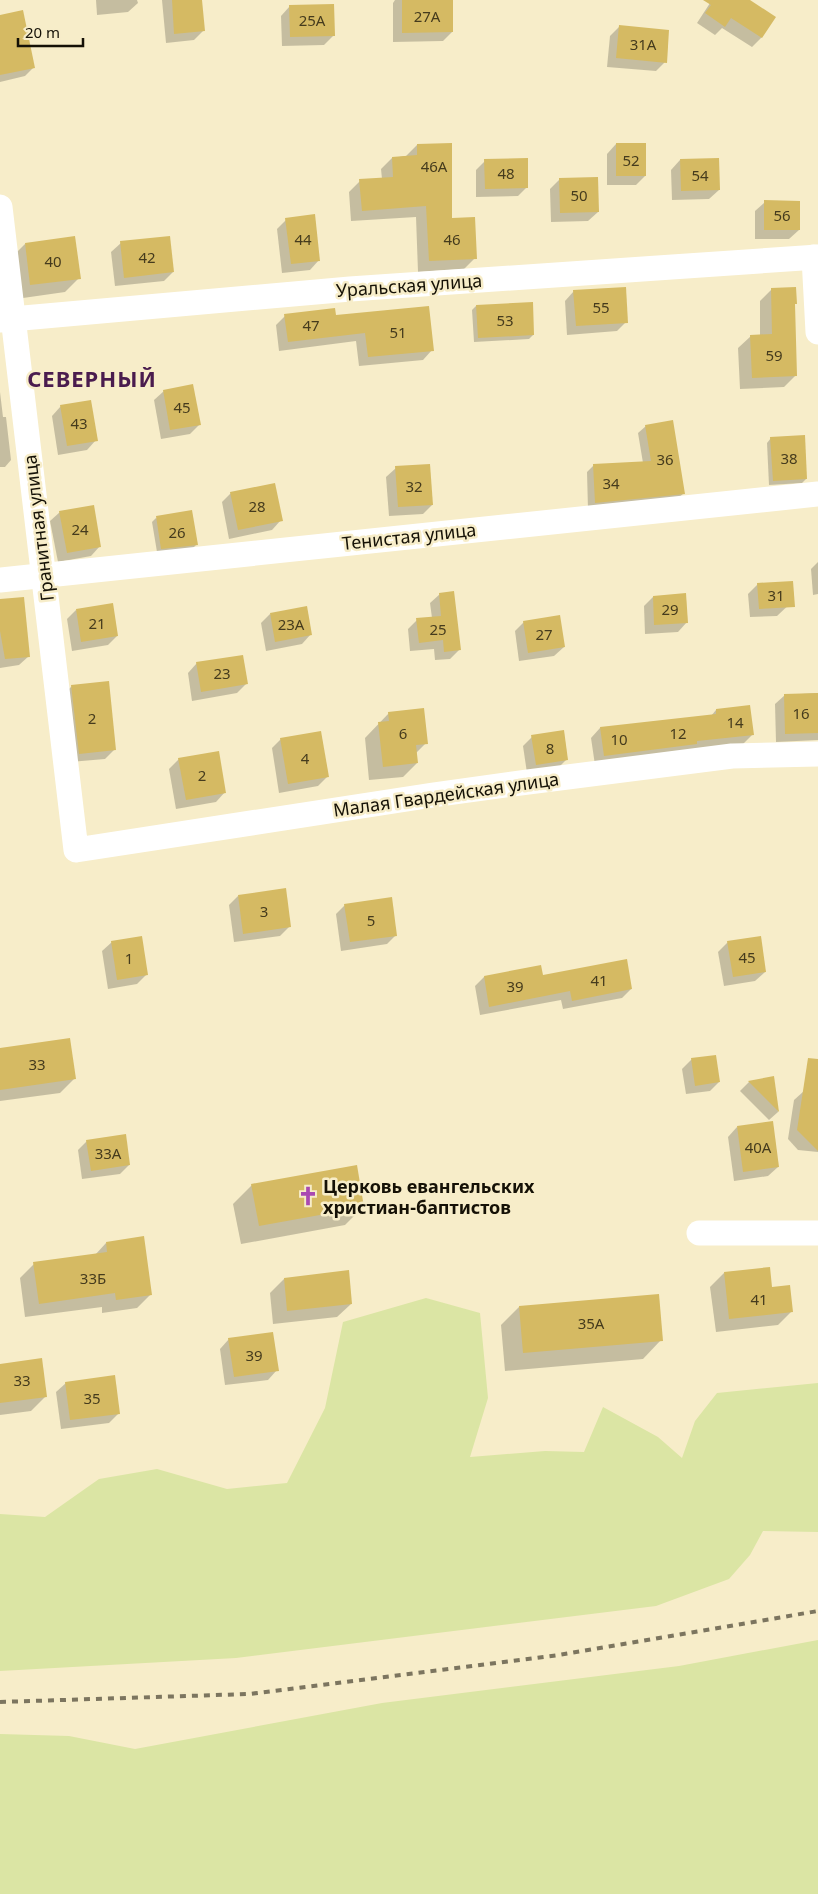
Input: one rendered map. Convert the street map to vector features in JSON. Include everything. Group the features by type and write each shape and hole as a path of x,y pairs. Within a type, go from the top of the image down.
{"street":[{"name":"Гранитная улица","path":"0,207 7,319 44,576 76,850"},
{"name":"Уральская улица","path":"7,319 350,289 816,257"},
{"path":"816,257 818,332"},
{"name":"Тенистая улица","path":"0,580 818,494"},
{"name":"Малая Гвардейская улица","path":"76,850 432,795 537,781 732,756 818,754"},
{"path":"699,1233 818,1233"}],"green space":[{"path":"426,1298 480,1313 488,1398 470,1457 545,1451 584,1452 603,1407 658,1437 682,1458 695,1421 717,1393 818,1383 818,1532 763,1531 750,1555 729,1579 656,1606 236,1658 0,1671 0,1514 45,1517 99,1479 157,1469 227,1489 287,1483 325,1408 343,1322"},
{"path":"818,1640 818,1894 0,1894 0,1734 69,1736 135,1749 382,1703 679,1666"}],"building":[{"path":"172,0 202,0 205,31 174,34"},
{"path":"402,0 453,0 453,32 402,33"},
{"path":"703,0 750,0 776,17 762,38 731,18 725,27 705,13 711,5"},
{"path":"334,4 335,36 290,37 289,5"},
{"path":"23,10 35,68 0,75 0,15"},
{"path":"619,25 669,30 667,63 616,58"},
{"path":"452,143 452,218 475,217 477,259 429,261 426,206 362,211 359,179 393,177 392,157 417,155 417,144"},
{"path":"616,143 646,143 646,176 616,176"},
{"path":"528,158 528,188 485,189 484,159"},
{"path":"719,158 720,190 681,191 680,159"},
{"path":"598,177 599,212 560,213 559,178"},
{"path":"764,200 800,201 800,230 764,230"},
{"path":"315,214 320,261 291,264 285,218"},
{"path":"75,236 81,279 30,285 25,243"},
{"path":"170,236 174,272 124,278 120,241"},
{"path":"626,287 628,323 576,326 573,290"},
{"path":"796,287 797,376 752,378 750,335 772,334 771,288"},
{"path":"533,302 534,335 478,338 476,305"},
{"path":"429,306 434,351 368,357 365,333 288,342 284,314 335,308 336,315"},
{"path":"193,384 201,425 170,430 163,390"},
{"path":"91,400 98,441 67,446 60,405"},
{"path":"673,420 685,494 595,503 593,464 651,461 645,425"},
{"path":"805,435 807,479 773,481 770,437"},
{"path":"430,464 433,505 398,507 395,466"},
{"path":"275,483 283,521 238,530 230,492"},
{"path":"94,505 101,547 67,553 59,511"},
{"path":"192,510 198,545 161,549 156,516"},
{"path":"793,581 795,607 759,609 757,583"},
{"path":"454,591 461,650 444,652 443,640 419,643 416,618 441,616 439,593"},
{"path":"686,593 688,623 654,625 653,596"},
{"path":"24,597 30,657 5,659 0,631 0,599"},
{"path":"113,603 118,636 81,642 76,609"},
{"path":"307,606 312,635 275,642 270,613"},
{"path":"560,615 565,647 528,653 523,621"},
{"path":"243,655 248,684 201,692 196,662"},
{"path":"109,681 116,750 79,754 71,685"},
{"path":"818,693 818,733 785,734 784,694"},
{"path":"750,705 754,735 697,741 697,744 604,756 600,727 716,714 716,709"},
{"path":"424,708 428,744 416,745 418,763 383,767 378,722 389,721 388,712"},
{"path":"564,730 568,760 536,765 531,735"},
{"path":"321,731 329,777 288,784 280,738"},
{"path":"219,751 226,793 186,800 178,758"},
{"path":"286,888 291,927 243,934 238,895"},
{"path":"392,897 397,936 350,942 344,904"},
{"path":"142,936 148,975 117,980 111,941"},
{"path":"761,936 766,972 733,977 727,941"},
{"path":"627,959 632,989 572,1001 570,991 489,1007 484,976 541,965 543,975"},
{"path":"70,1038 76,1079 0,1090 0,1048"},
{"path":"716,1055 720,1082 695,1086 691,1058"},
{"path":"808,1058 818,1059 818,1151 797,1130"},
{"path":"774,1076 779,1112 748,1081"},
{"path":"773,1121 779,1167 743,1172 737,1126"},
{"path":"126,1134 130,1165 91,1171 86,1140"},
{"name":"Церковь евангельских христиан-баптистов","path":"357,1165 364,1207 259,1226 251,1184"},
{"path":"144,1236 152,1295 116,1300 115,1293 39,1304 33,1262 107,1252 106,1242"},
{"path":"770,1267 772,1287 790,1285 793,1312 729,1319 724,1272"},
{"path":"349,1270 352,1304 287,1311 284,1278"},
{"path":"659,1294 663,1341 523,1353 519,1306"},
{"path":"273,1332 279,1371 234,1377 228,1338"},
{"path":"42,1358 47,1397 0,1403 0,1364"},
{"path":"115,1375 120,1414 70,1420 65,1382"}],"railway":[{"path":"0,1702 249,1694 559,1655 818,1611"}],"place":[{"name":"Церковь евангельских христиан-баптистов","path":"308,1196"}],"district":[{"name":"СЕВЕРНЫЙ","path":"92,378"}]}
